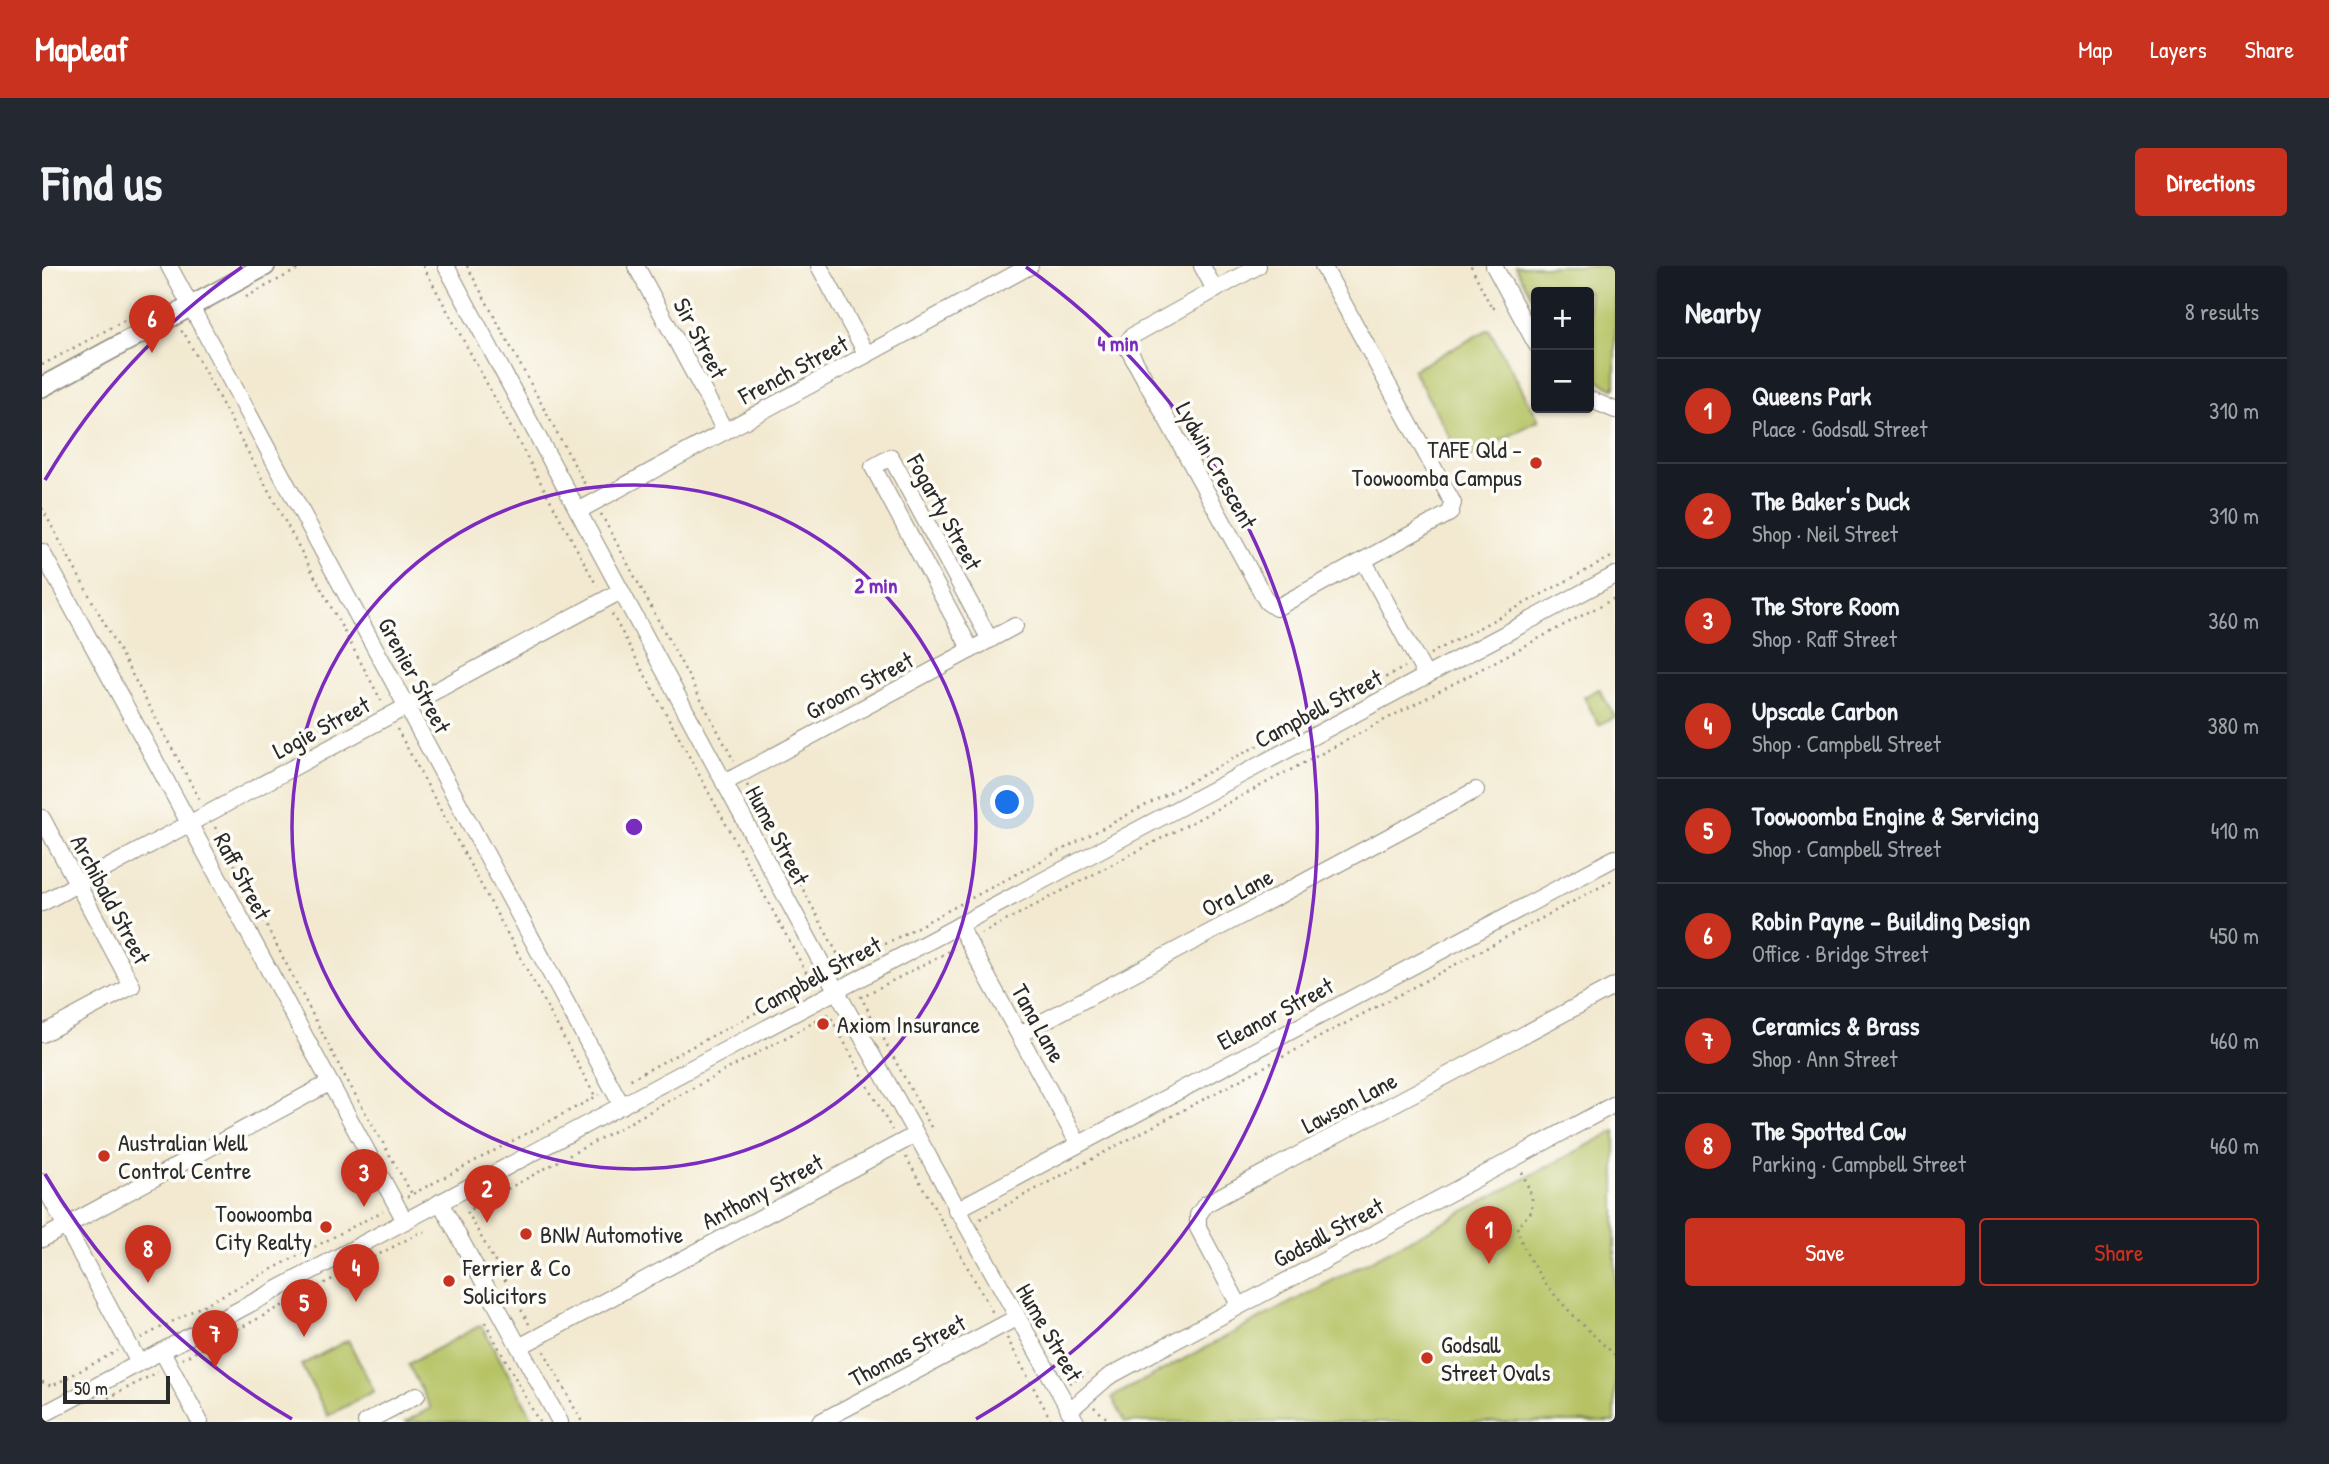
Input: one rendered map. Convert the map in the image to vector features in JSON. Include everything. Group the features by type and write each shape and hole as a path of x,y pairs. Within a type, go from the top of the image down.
{"main road":[{"path":"42,387 265,266"}],"street":[{"name":"Grenier Street","path":"169,266 622,1106"},
{"name":"Hume Street","path":"446,266 915,1135 1073,1416"},
{"name":"Sir Street","path":"636,266 725,431"},
{"path":"819,266 867,355"},
{"name":"French Street","path":"578,511 1030,266"},
{"path":"1202,266 1215,290"},
{"name":"Lydwin Crescent","path":"1258,266 1130,337 1126,345 1270,607 1281,607 1450,513 1454,506 1323,266"},
{"path":"1494,266 1531,335"},
{"path":"1594,401 1615,410"},
{"name":"Fogarty Street","path":"971,650 873,467 891,457 990,640"},
{"name":"Raff Street","path":"42,552 405,1221"},
{"path":"1364,561 1426,676"},
{"name":"Campbell Street","path":"42,1415 139,1363 166,1358 440,1202 1615,575"},
{"name":"Logie Street","path":"42,903 621,591"},
{"name":"Groom Street","path":"724,783 1015,626"},
{"name":"Ora Lane","path":"1020,1034 1476,790"},
{"name":"Archibald Street","path":"42,818 132,986 42,1034"},
{"name":"Eleanor Street","path":"956,1210 1615,858"},
{"name":"Tana Lane","path":"959,925 1078,1143"},
{"name":"Lawson Lane","path":"1239,1305 1198,1228 1198,1215 1206,1204 1615,986"},
{"path":"42,1239 329,1083"},
{"name":"Godsall Street","path":"1073,1416 1083,1396 1108,1377 1615,1104"},
{"name":"Anthony Street","path":"519,1347 915,1135"},
{"path":"42,1182 139,1363"},
{"path":"440,1202 560,1422"},
{"name":"Thomas Street","path":"820,1422 1016,1318"},
{"path":"166,1358 200,1422"},
{"path":"366,1422 417,1395"}],"path":[{"path":"235,303 304,266"},
{"path":"423,266 813,983"},
{"path":"467,266 844,966 1615,555"},
{"path":"1471,266 1492,309 1510,299"},
{"path":"42,365 127,319"},
{"path":"42,508 207,813 343,1073 412,1194 52,1386 42,1382"},
{"path":"937,1138 861,997 1615,598"},
{"path":"971,1201 980,1219 1615,878"},
{"path":"582,1422 467,1211 829,1014 1052,1422"},
{"path":"1516,1157 1532,1197 1532,1212 1517,1227 1523,1251 1559,1297 1615,1355"},
{"path":"108,1398 166,1358 421,1231 428,1232"},
{"path":"485,1322 539,1422"},
{"path":"1083,1396 1111,1422"}],"green space":[{"path":"1515,266 1615,266 1615,389 1594,378 1594,287 1531,287 1531,296"},
{"path":"1489,329 1531,405 1531,413 1535,413 1539,420 1463,461 1413,370"},
{"path":"1599,689 1615,717 1599,725 1584,697"},
{"path":"1615,1131 1615,1422 1125,1422 1112,1397"},
{"path":"481,1325 535,1422 405,1422 431,1408 408,1364"},
{"path":"348,1340 374,1391 328,1416 301,1365"}],"place":[{"name":"Robin Payne - Building Design","path":"152,353"},
{"name":"TAFE Qld - Toowoomba Campus","path":"1536,463"},
{"name":"Axiom Insurance","path":"823,1024"},
{"name":"Australian Well Control Centre","path":"104,1156"},
{"name":"The Store Room","path":"364,1207"},
{"name":"The Baker's Duck","path":"487,1223"},
{"name":"Toowoomba City Realty","path":"326,1227"},
{"name":"BNW Automotive","path":"526,1234"},
{"name":"Queens Park","path":"1489,1264"},
{"name":"Ferrier & Co Solicitors","path":"449,1281"},
{"name":"The Spotted Cow","path":"148,1283"},
{"name":"Upscale Carbon","path":"356,1302"},
{"name":"Toowoomba Engine & Servicing","path":"304,1337"},
{"name":"Godsall Street Ovals","path":"1427,1358"},
{"name":"Ceramics & Brass","path":"215,1368"}]}
